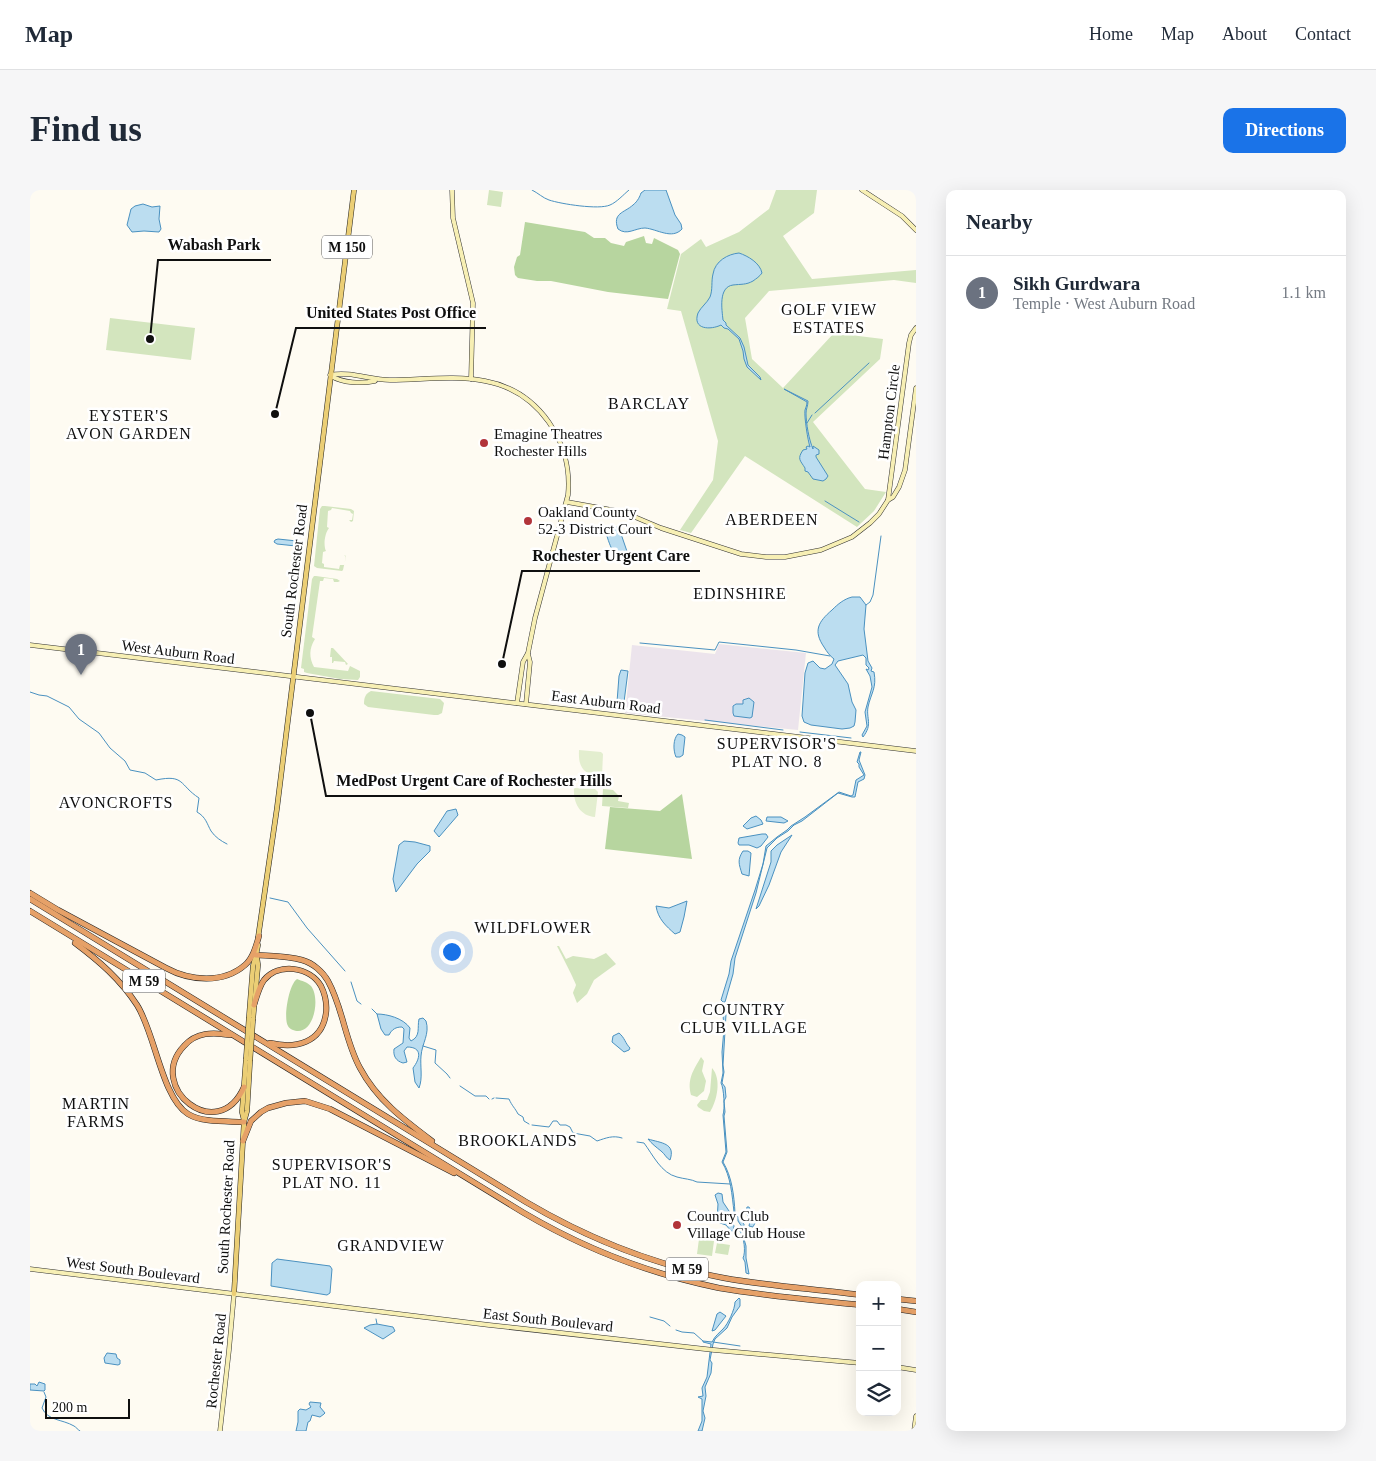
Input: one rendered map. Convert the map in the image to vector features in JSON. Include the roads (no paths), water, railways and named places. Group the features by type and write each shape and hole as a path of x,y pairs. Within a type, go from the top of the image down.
{"highway":[{"path":"30,893 176,974 194,978 208,979 220,976 233,972 244,965 253,952 259,936"},
{"name":"M 59","path":"30,899 526,1202 601,1241 651,1259 693,1271 737,1280 856,1295"},
{"name":"M 59","path":"30,911 542,1224 581,1243 664,1274 730,1289 856,1305"},
{"path":"53,926 111,972 137,1004 149,1030 167,1086 178,1105 189,1115 195,1117 207,1120 244,1122"},
{"path":"256,955 302,960 310,963 323,974 333,991 355,1058 371,1086 384,1102 400,1116 459,1161"},
{"path":"254,1005 264,979 281,969 297,970 312,976 318,982 324,994 326,1008 324,1023 312,1038 293,1046 263,1042"},
{"path":"235,1037 205,1034 196,1036 186,1043 177,1054 174,1062 174,1081 179,1094 188,1103 202,1111 210,1112 217,1112 230,1106 236,1101 244,1087"},
{"path":"243,1141 251,1121 268,1108 295,1101 315,1103 493,1194"},
{"path":"901,1299 914,1301"},
{"path":"901,1310 914,1311"}],"main road":[{"name":"South Rochester Road","path":"234,1294 244,1122 247,1111 253,966 275,825 354,190"},
{"name":"South Rochester Road","path":"251,1018 258,966 256,955"},
{"name":"South Rochester Road","path":"244,1122 242,1112 248,1060"}],"street":[{"path":"452,190 454,218 473,303 471,379"},
{"path":"862,190 902,216 916,230"},
{"name":"Hampton Circle","path":"567,502 626,513 661,528 734,552 756,556 796,556 842,542 852,537 880,514 888,500 909,343 910,337 916,328"},
{"path":"330,375 364,376 377,380 436,378 492,382 512,390 532,403 546,418 558,436 565,454 569,481 567,502 535,618 528,653 523,662 517,703"},
{"name":"Hampton Circle","path":"888,500 898,490 905,473 916,388"},
{"name":"West Auburn Road","path":"30,645 293,677"},
{"path":"526,704 530,662 528,653"},
{"name":"East Auburn Road","path":"293,677 916,751"},
{"name":"West South Boulevard","path":"30,1269 234,1294"},
{"name":"East South Boulevard","path":"234,1294 714,1350 856,1363"},
{"name":"Rochester Road","path":"220,1431 234,1294"},
{"path":"901,1368 916,1370"},
{"path":"914,1431 916,1416"}],"water":[{"path":"645,190 666,190 682,229 674,234 669,234 645,228 628,232 618,229 618,216 630,208"},
{"path":"143,204 152,207 160,206 159,219 161,229 159,232 132,232 127,225 131,209"},
{"path":"739,253 753,260 759,266 762,273 750,282 733,285 725,290 722,300 723,320 740,338 748,365 761,380 747,367 739,339 721,325 712,328 700,326 697,319 699,311 710,297 716,265 726,257"},
{"path":"784,389 808,401 806,417 810,441 813,449 813,446 819,450 819,454 816,457 828,476 823,481 813,479 805,471 800,459 803,450 807,449 806,447 808,446 810,447 805,418 807,402"},
{"path":"618,527 620,531 631,563 617,557 611,548 606,533 609,528"},
{"path":"278,539 297,541 299,543 296,546 277,544 274,542"},
{"path":"860,597 866,605 864,629 868,661 875,678 868,707 868,729 863,737 862,735 867,726 865,712 872,687 870,676 866,669 868,670 869,668 863,655 838,661 835,665 848,684 856,710 854,726 842,729 811,725 804,722 802,716 805,673 808,663 813,661 820,668 825,669 832,664 834,659 827,652 819,636 820,623 844,600"},
{"path":"621,670 628,671 624,702 617,702 619,676"},
{"path":"749,698 754,702 752,717 734,716 733,706 743,704 743,700"},
{"path":"678,734 685,737 683,755 676,757 674,745"},
{"path":"860,752 859,760 865,775 864,779 858,782 855,797 838,793 777,838 767,848 756,893 735,958 733,974 725,1002 723,1002 721,1000 731,961 763,864 766,846 791,826 839,792 853,795 856,780 864,775 857,762"},
{"path":"456,809 458,815 439,837 434,831 447,811"},
{"path":"756,816 763,824 747,829 743,826 751,818"},
{"path":"767,817 781,817 788,821 784,823 766,821"},
{"path":"766,834 768,837 757,848 749,845 739,845 738,843 739,838"},
{"path":"792,835 781,852 769,885 756,909 771,862 771,851"},
{"path":"404,841 430,846 430,851 417,864 396,892 393,879 399,845"},
{"path":"743,851 751,853 749,876 742,874 740,867 739,860"},
{"path":"687,901 680,932 675,934 661,918 656,906 669,908"},
{"path":"377,1014 399,1019 407,1025 410,1028 409,1038 411,1041 416,1037 419,1019 423,1018 426,1021 427,1030 421,1056 419,1088 415,1082 413,1068 417,1061 418,1051 407,1047 404,1051 407,1062 403,1063 397,1060 394,1049 403,1043 404,1029 402,1027 396,1028 389,1035 385,1035 381,1029"},
{"path":"723,1014 726,1014 724,1072 722,1083 725,1087 726,1097 724,1101 721,1083 723,1073"},
{"path":"619,1033 630,1048 629,1050 624,1052 612,1042 613,1036"},
{"path":"724,1101 727,1152 723,1162 732,1186 736,1214 734,1212 729,1180 722,1162 726,1152 723,1115"},
{"path":"648,1139 669,1147 671,1150 670,1160 667,1158"},
{"path":"718,1193 722,1194 723,1202 729,1211 734,1226 733,1231 717,1221 718,1204 715,1195"},
{"path":"747,1207 749,1207 755,1219 753,1227 749,1226 750,1221 746,1212"},
{"path":"738,1218 744,1224 742,1232 746,1246 749,1274 746,1273 743,1258 743,1237 740,1231 742,1227"},
{"path":"277,1259 330,1266 332,1269 330,1293 327,1295 271,1286 272,1263"},
{"path":"739,1298 740,1306 727,1328 715,1339 713,1344 710,1360 712,1363 711,1373 705,1387 706,1396 703,1411 705,1418 702,1431 698,1431 702,1421 702,1399 698,1397 703,1396 702,1388 707,1377 711,1344 703,1341 712,1342 725,1327 733,1312 735,1302"},
{"path":"720,1312 726,1316 715,1330 712,1331 717,1314"},
{"path":"377,1324 393,1327 395,1331 383,1339 364,1328"},
{"path":"107,1353 116,1354 120,1364 105,1363 104,1358"},
{"path":"39,1382 45,1384 44,1391 30,1390 30,1384 37,1386"},
{"path":"310,1402 321,1403 320,1407 325,1413 320,1417 312,1415 306,1431 296,1431 298,1411 311,1407"}],"waterway":[{"path":"532,190 555,202 598,207 613,204 629,190"},
{"path":"815,413 869,363"},
{"path":"807,423 812,415"},
{"path":"825,501 859,522"},
{"path":"866,605 870,602 873,595 881,536"},
{"path":"640,643 715,650 719,642 796,650 830,656"},
{"path":"30,692 47,696 69,707 79,719 99,733 110,748 125,761 130,770 145,773 156,780 172,778 181,782 199,798 197,812 204,818 218,839 227,844"},
{"path":"705,720 783,730"},
{"path":"800,732 851,738"},
{"path":"270,898 288,902 307,928 345,971"},
{"path":"351,982 357,1001 361,1004"},
{"path":"372,1009 377,1014"},
{"path":"423,1046 436,1050 435,1063 450,1078"},
{"path":"460,1086 475,1096 486,1096 489,1099"},
{"path":"496,1098 509,1099 518,1114 529,1124"},
{"path":"532,1125 549,1127 553,1121 557,1121 560,1125 570,1127 573,1133 590,1136 597,1141 613,1137 622,1138"},
{"path":"637,1142 644,1143 658,1163 671,1175 697,1182 730,1184"},
{"path":"650,1317 664,1321 670,1326"},
{"path":"376,1319 377,1324"},
{"path":"676,1330 694,1333 703,1341"},
{"path":"713,1342 740,1346"},
{"path":"44,1392 46,1397 42,1408 45,1412 52,1418 74,1426 80,1431"}],"place":[{"name":"Wabash Park","path":"150,339"},
{"name":"United States Post Office","path":"275,414"},
{"name":"Emagine Theatres Rochester Hills","path":"484,443"},
{"name":"Oakland County 52-3 District Court","path":"528,521"},
{"name":"Rochester Urgent Care","path":"502,664"},
{"name":"Sikh Gurdwara","path":"81,675"},
{"name":"MedPost Urgent Care of Rochester Hills","path":"310,713"},
{"name":"Country Club Village Club House","path":"677,1225"}],"district":[{"name":"GOLF VIEW ESTATES","path":"829,318"},
{"name":"BARCLAY","path":"649,403"},
{"name":"EYSTER'S AVON GARDEN","path":"129,424"},
{"name":"ABERDEEN","path":"772,519"},
{"name":"EDINSHIRE","path":"740,593"},
{"name":"SUPERVISOR'S PLAT NO. 8","path":"777,752"},
{"name":"AVONCROFTS","path":"116,802"},
{"name":"WILDFLOWER","path":"533,927"},
{"name":"COUNTRY CLUB VILLAGE","path":"744,1018"},
{"name":"MARTIN FARMS","path":"96,1112"},
{"name":"BROOKLANDS","path":"518,1140"},
{"name":"SUPERVISOR'S PLAT NO. 11","path":"332,1173"},
{"name":"GRANDVIEW","path":"391,1245"}]}
